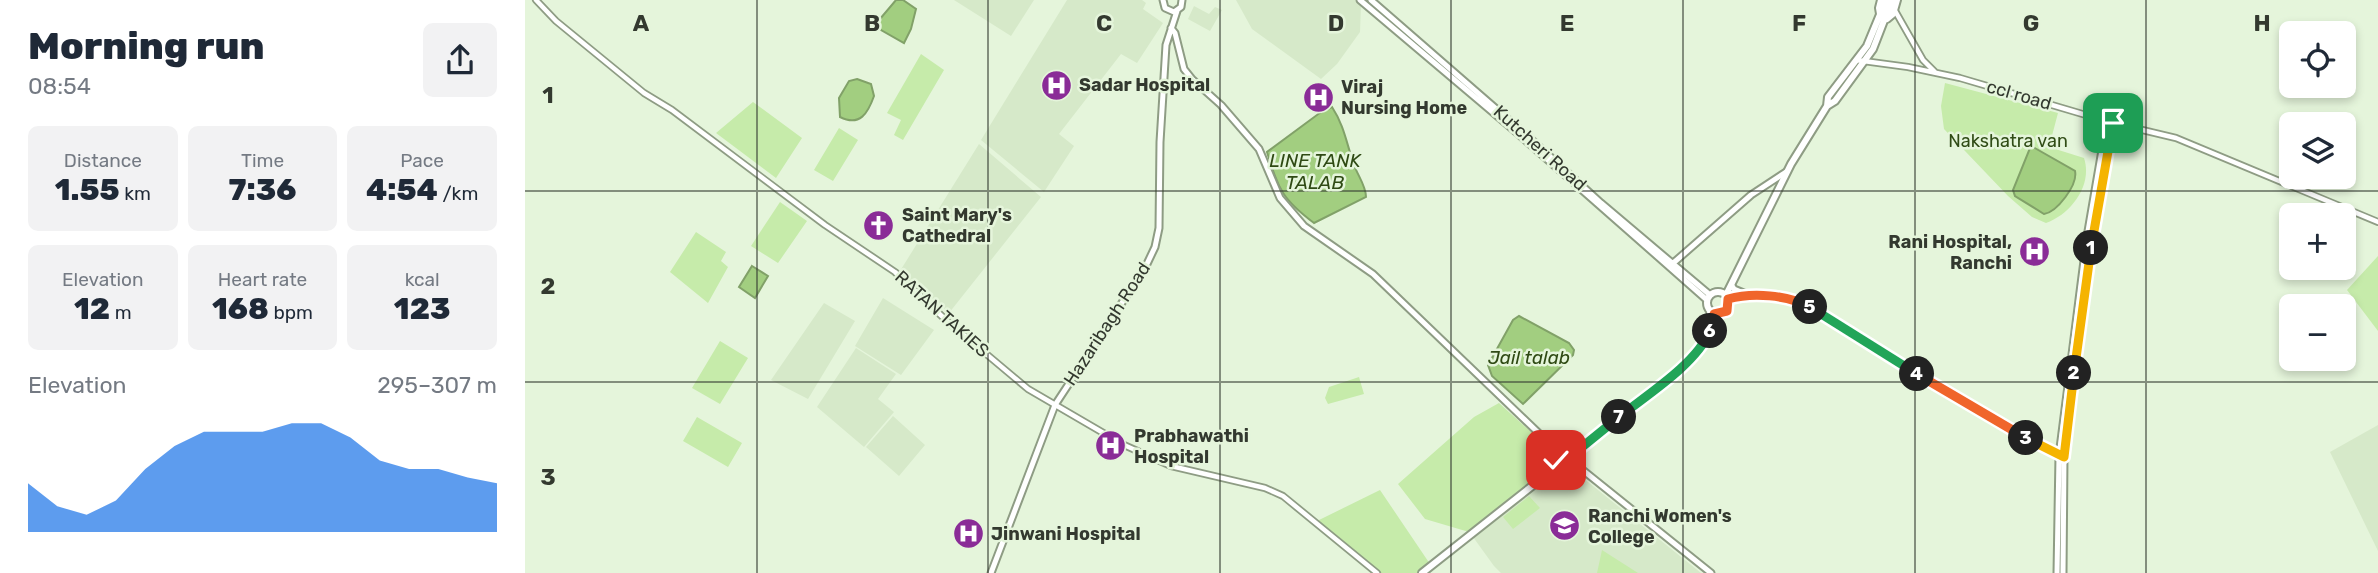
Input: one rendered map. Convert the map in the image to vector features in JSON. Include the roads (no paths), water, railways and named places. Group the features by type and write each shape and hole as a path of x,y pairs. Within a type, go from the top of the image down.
{"main road":[{"name":"Hazaribagh Road","path":"991,573 1055,405 1146,266 1154,247 1160,218 1160,142 1165,45 1182,0"},
{"path":"1360,0 1709,298"},
{"name":"Kutcheri Road","path":"1371,0 1670,266"},
{"path":"1827,106 1835,101 1873,49 1884,18 1884,0"},
{"path":"1884,18 1893,14 1894,0"},
{"path":"1714,314 1727,311 1727,297 1786,172 1827,106 1828,97 1867,46 1894,0"},
{"path":"1162,1 1168,10 1184,69 1221,105 1259,149 1280,198 1304,226 1373,274 1551,445 1711,573"},
{"path":"1168,10 1177,11"},
{"path":"2060,573 2062,457 2087,237 2110,122"},
{"path":"1670,266 1751,195 1786,172"},
{"path":"1732,286 1749,295"},
{"path":"1709,298 1718,292 1727,297 1783,297 1802,303 1961,400 2062,457"},
{"path":"1709,298 1708,309 1714,314"},
{"path":"1422,573 1556,469 1691,357 1706,340 1714,314"},
{"path":"1551,445 1579,450"},
{"path":"1551,445 1556,469"},
{"path":"1579,450 1579,469"},
{"path":"1556,469 1579,469"}],"street":[{"name":"RATAN TAKIES","path":"536,0 556,21 628,80 825,225 895,272 1013,377 1124,445 1171,466 1253,485 1283,496 1377,573"},
{"path":"1894,9 1923,60 1939,74"},
{"name":"ccl road","path":"1856,60 1959,78 2110,122 2176,138 2378,222"}],"water":[{"path":"896,0 903,0 916,9 904,43 874,26"},
{"path":"857,79 871,84 874,96 862,117 847,120 840,117 839,98 849,81"},
{"name":"LINE TANK TALAB","path":"1332,107 1366,197 1314,223 1283,193 1267,152 1321,112"},
{"path":"2033,147 2075,171 2073,183 2065,197 2055,208 2044,214 2015,196 2013,190 2030,148"},
{"path":"752,266 768,276 755,298 739,287"},
{"name":"Jail talab","path":"1519,316 1569,343 1574,350 1573,355 1523,404 1492,376 1488,365 1513,320"}],"place":[{"name":"Sadar Hospital","path":"1056,85"},
{"name":"Viraj Nursing Home","path":"1318,97"},
{"name":"Saint Mary's Cathedral","path":"879,225"},
{"name":"Rani Hospital, Ranchi","path":"2035,252"},
{"name":"Prabhawathi Hospital","path":"1111,446"},
{"name":"Ranchi Women's College","path":"1565,526"},
{"name":"Jinwani Hospital","path":"968,534"}],"park label":[{"name":"Nakshatra van","path":"2008,141"}]}
